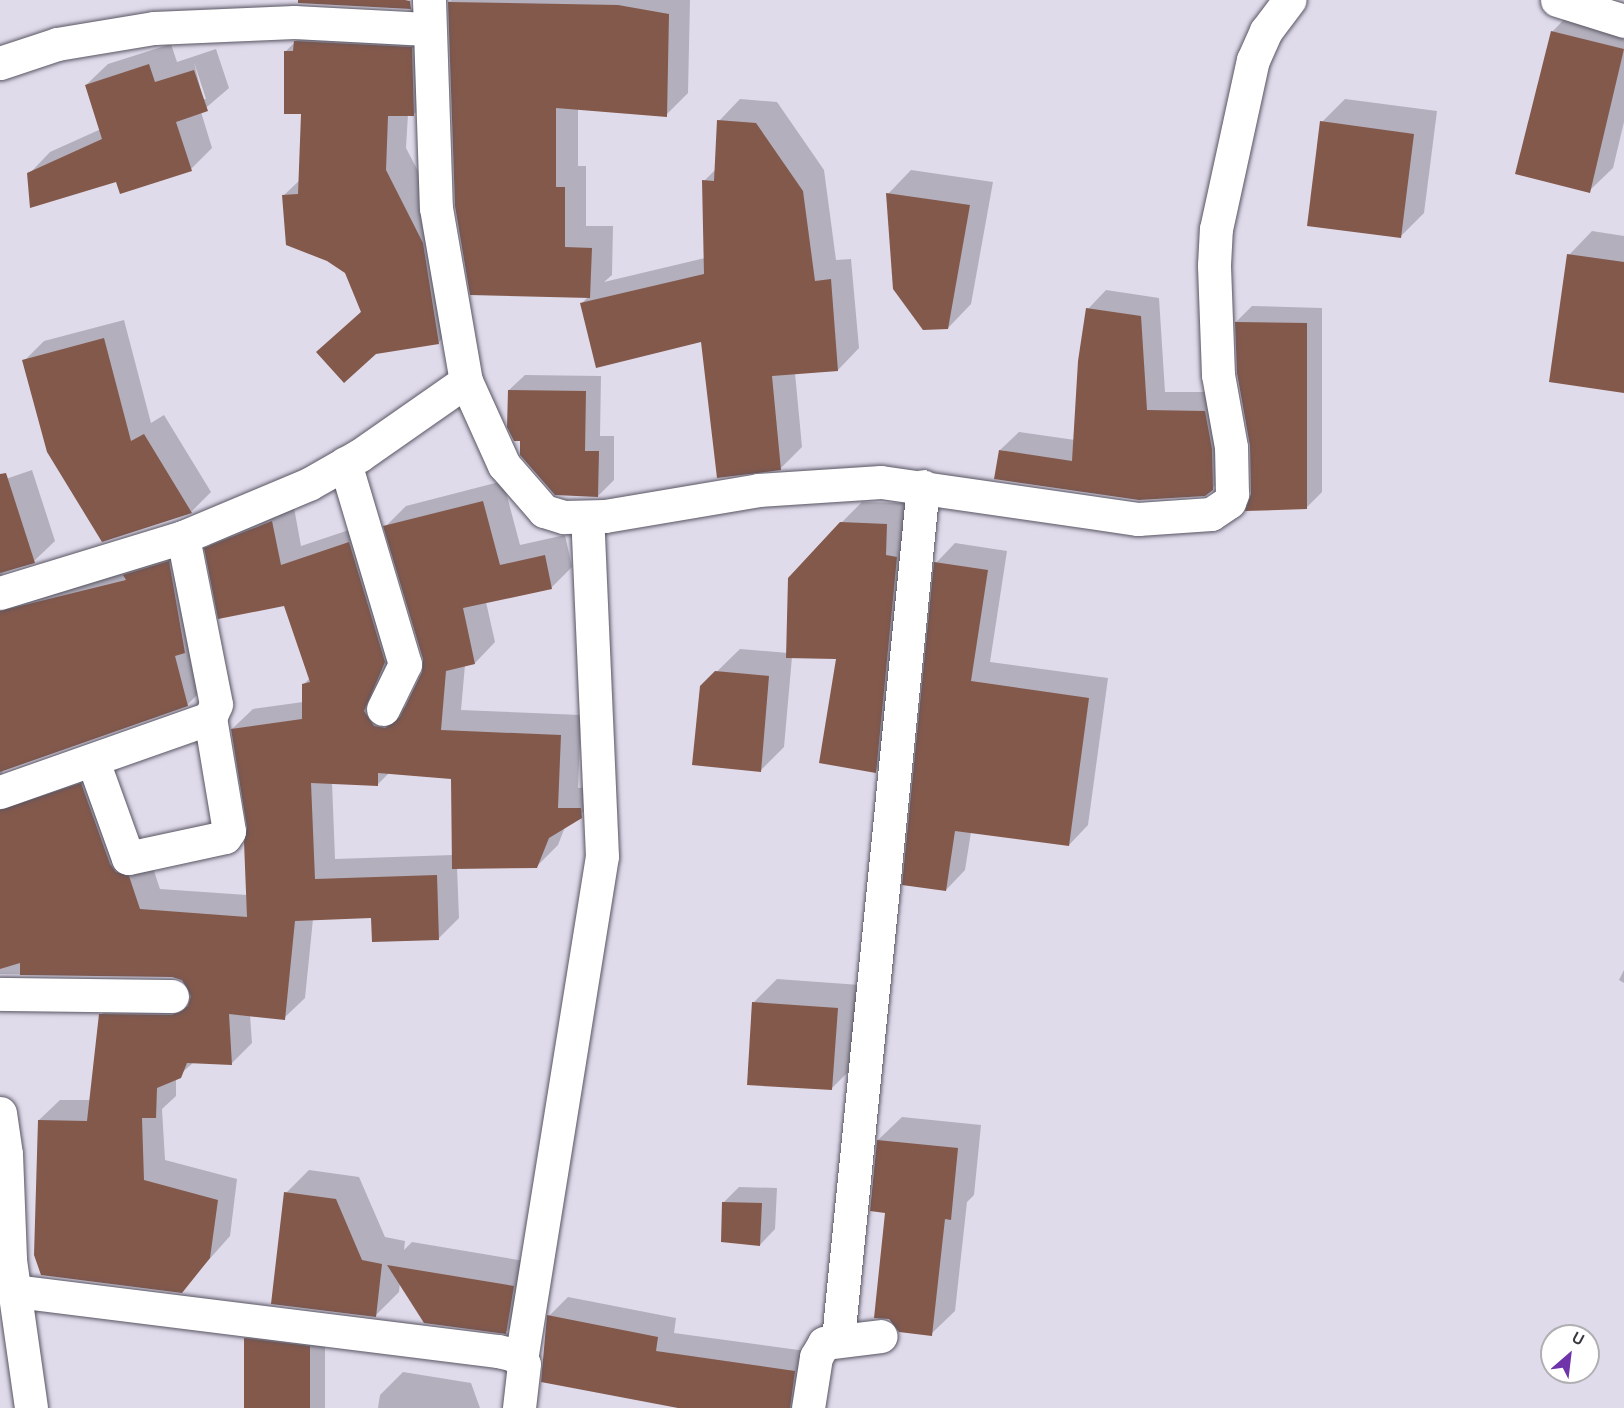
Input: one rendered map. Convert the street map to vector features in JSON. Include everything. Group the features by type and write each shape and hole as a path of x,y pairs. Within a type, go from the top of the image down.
{"street":[{"path":"0,63 57,44 154,28 428,15 436,208 466,381 504,465 534,504 555,515 587,518 758,490 827,483 923,486 1138,519 1211,514 1229,502 1233,485 1218,375 1214,265 1216,229 1253,60 1266,31 1289,0"},
{"path":"1557,0 1624,21"},
{"path":"0,593 183,537 309,484 345,463 466,381"},
{"path":"345,463 405,664 383,709"},
{"path":"838,1339 923,486"},
{"path":"519,1408 525,1369 521,1360 602,856 587,518"},
{"path":"93,761 128,858 225,837 229,831 210,718 216,704 183,537"},
{"path":"0,792 210,718"},
{"path":"0,994 172,996"},
{"path":"0,1113 6,1154 8,1271 31,1408"},
{"path":"8,1271 498,1351 521,1360"},
{"path":"808,1408 820,1349 824,1343 838,1339 881,1336"}],"building":[{"path":"298,0 405,0 410,1 411,9 298,3"},
{"path":"448,2 618,5 669,14 667,117 556,108 556,187 565,187 565,247 592,248 590,298 470,295 455,206"},
{"path":"1551,31 1624,49 1590,193 1515,174"},
{"path":"294,41 412,47 414,116 388,116 386,170 423,243 439,344 376,354 344,383 316,352 361,312 345,273 327,261 286,245 282,195 298,194 301,114 284,114 284,51 293,51"},
{"path":"149,64 155,82 194,70 208,111 176,122 192,171 120,194 116,182 30,208 27,173 102,139 85,85"},
{"path":"717,120 756,123 803,191 815,281 831,279 838,371 772,376 781,470 717,478 701,342 596,368 580,303 704,274 702,180 714,181"},
{"path":"1320,121 1414,134 1401,238 1307,226"},
{"path":"886,193 970,205 948,329 923,330 893,289"},
{"path":"1567,254 1624,262 1624,393 1549,382"},
{"path":"1086,308 1141,316 1147,410 1205,411 1212,449 1213,490 1205,496 1139,500 994,479 999,450 1072,461 1078,361"},
{"path":"1235,322 1307,323 1307,509 1245,511 1251,494 1250,446 1237,373"},
{"path":"104,338 131,441 144,434 192,513 102,542 47,452 22,360"},
{"path":"508,390 586,391 585,451 599,451 598,497 555,495 520,455 520,441 514,441 507,427"},
{"path":"6,473 35,563 0,573 0,474"},
{"path":"483,501 500,565 545,555 552,589 463,608 475,664 446,671 441,730 561,735 558,808 581,808 582,818 549,838 537,868 452,869 451,779 378,773 378,786 311,783 315,879 437,875 439,940 372,942 371,918 295,921 285,1020 229,1014 232,1065 187,1063 181,1078 157,1088 156,1118 142,1118 144,1180 218,1200 210,1258 182,1293 41,1275 34,1255 38,1120 87,1121 99,1014 172,1015 188,1006 191,996 182,980 172,977 20,975 20,963 0,969 0,810 81,783 110,864 116,872 129,876 140,909 247,917 244,842 247,828 231,729 302,719 302,684 310,682 284,606 218,619 204,548 272,521 281,565 349,542 385,662 364,711 374,726 385,728 400,717 422,672 423,659 383,526"},
{"path":"840,522 887,524 886,555 897,557 876,773 819,763 836,659 786,658 788,578"},
{"path":"169,561 185,653 175,656 188,706 0,772 0,611 126,580 123,575"},
{"path":"934,562 988,570 971,681 1089,698 1069,846 955,831 946,891 902,885"},
{"path":"715,671 769,676 761,772 692,765 700,686"},
{"path":"752,1002 838,1008 832,1090 747,1085"},
{"path":"877,1140 958,1148 951,1220 945,1219 932,1336 899,1332 889,1319 874,1318 885,1213 870,1211"},
{"path":"284,1192 336,1199 362,1260 382,1264 376,1317 271,1304"},
{"path":"722,1202 762,1203 760,1246 721,1242"},
{"path":"387,1265 514,1286 506,1334 424,1323"},
{"path":"547,1315 658,1337 656,1351 795,1371 790,1408 678,1408 541,1382"},
{"path":"244,1338 310,1346 310,1408 244,1408"}]}
